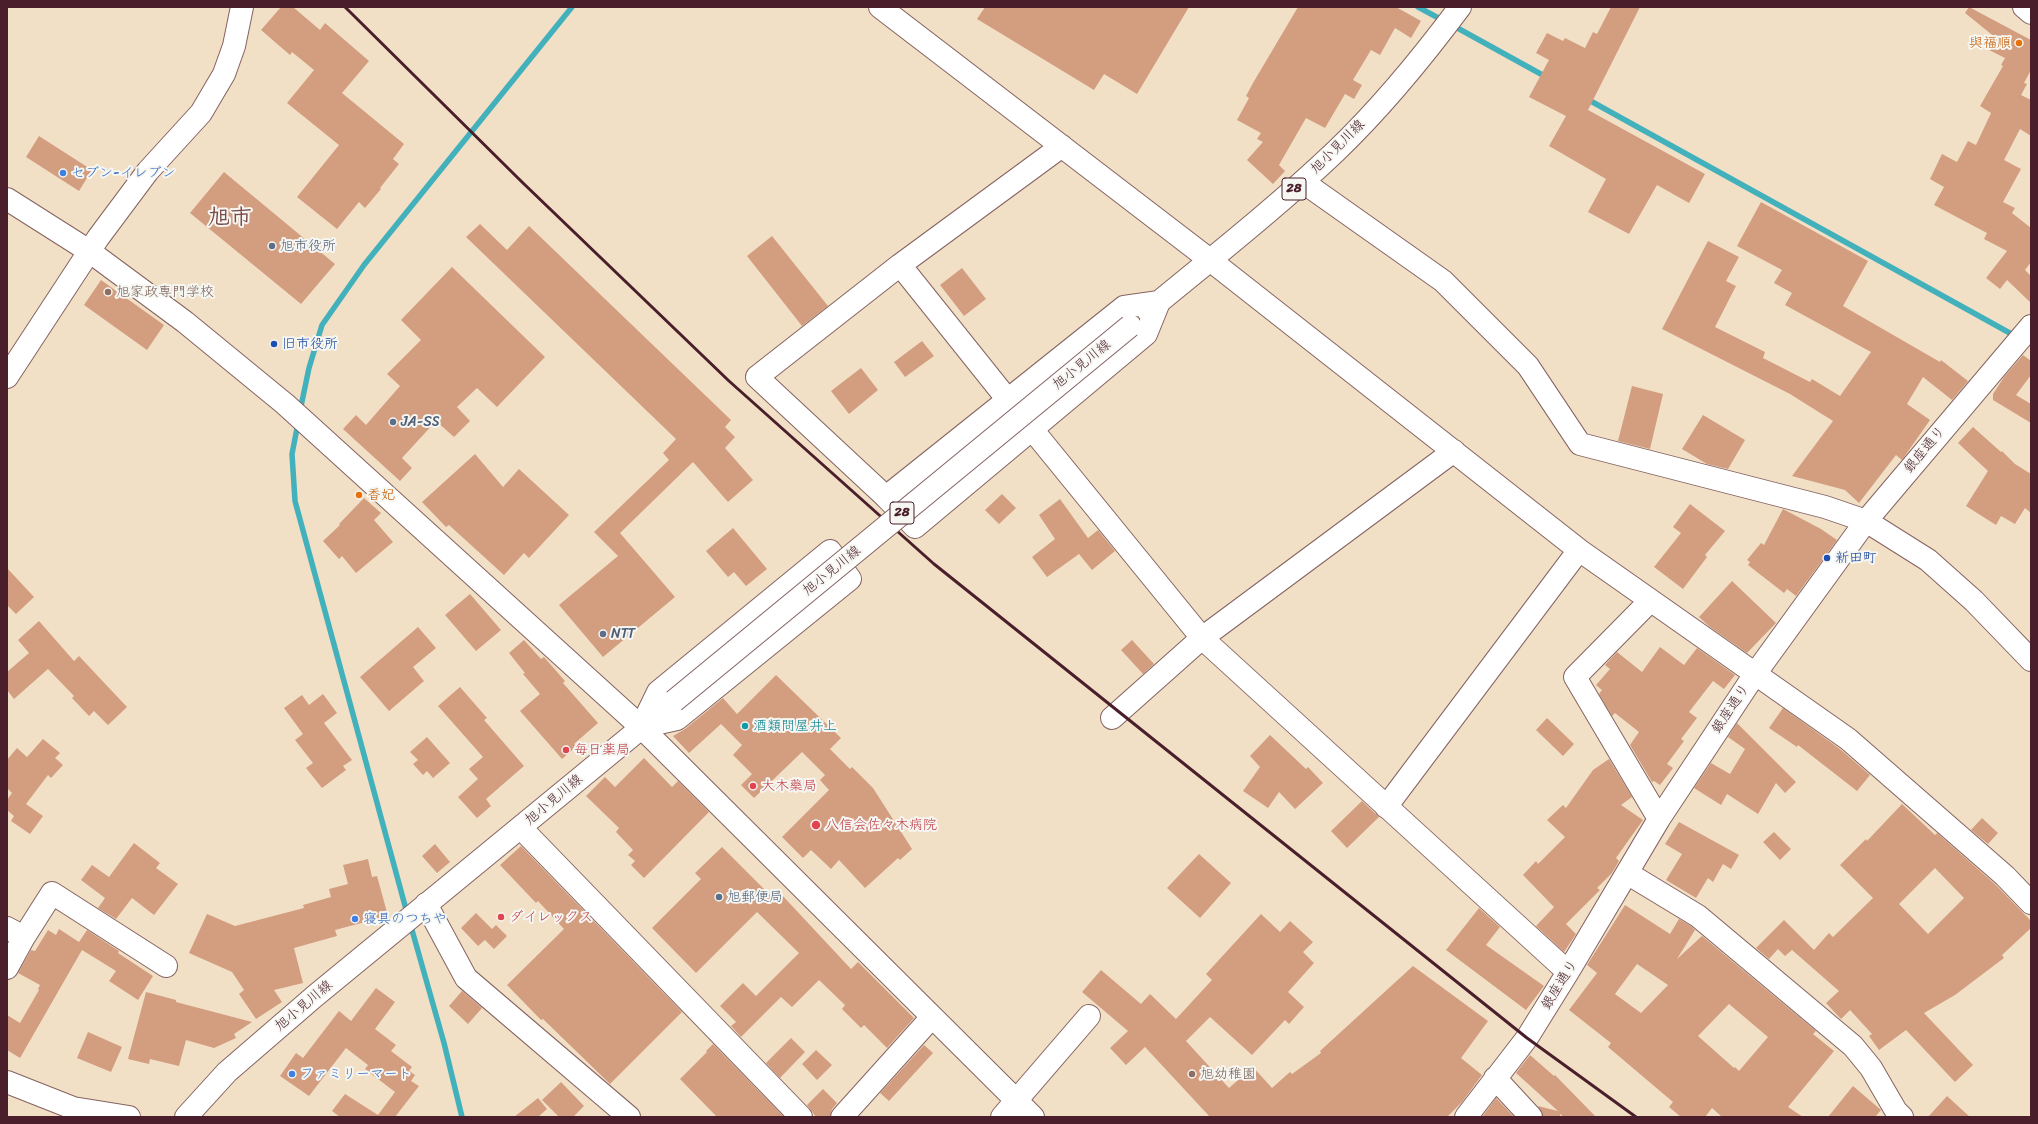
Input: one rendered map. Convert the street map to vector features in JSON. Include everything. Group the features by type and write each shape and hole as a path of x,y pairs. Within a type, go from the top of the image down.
{"main road":[{"path":"7,377 89,251 148,172 201,113 224,74 234,46 242,7"},
{"path":"880,7 1210,260 1579,550 1848,739 2005,876 2031,903"},
{"path":"2024,7 2031,13"},
{"name":"旭小見川線","path":"186,1117 227,1072 426,904 521,828 641,727 1130,326 1303,182 1381,104 1458,10"},
{"path":"886,497 1124,306 1159,302 1146,334 1031,428 915,527 886,497 757,377 900,265 1062,146"},
{"path":"1303,182 1443,281 1528,366 1580,444 1825,507 1866,521 1928,560 1974,601 2031,660"},
{"path":"7,199 89,251 186,322 285,404 641,727 1033,1117"},
{"path":"900,265 1008,400"},
{"name":"銀座通り","path":"1466,1117 1527,1038 1659,819 1755,674 1866,521 2011,348 2030,328"},
{"path":"1031,428 1202,638 1568,972"},
{"path":"1112,718 1202,638 1454,451"},
{"path":"1386,807 1579,550"},
{"path":"830,552 850,579 677,719 641,727 658,692 830,552"},
{"path":"1650,601 1575,677 1659,819"},
{"path":"521,828 801,1117"},
{"path":"1627,873 1698,916 1853,1046 1871,1068 1896,1111 1902,1117"},
{"path":"7,968 15,933 52,893 166,966"},
{"path":"426,904 466,978 629,1117"},
{"path":"1002,1117 1089,1016"},
{"path":"842,1117 932,1017"},
{"path":"1495,1078 1531,1117"},
{"path":"7,1082 74,1108 129,1117"}],"building":[{"path":"281,7 293,7 320,30 325,23 369,61 342,93 404,144 393,159 399,164 380,188 381,189 365,208 359,202 337,229 297,197 339,145 287,103 314,70 292,52 290,55 261,30"},
{"path":"985,7 1189,7 1137,94 1104,74 1094,90 977,19"},
{"path":"1298,7 1396,7 1421,21 1411,38 1395,28 1380,55 1371,50 1353,80 1362,85 1354,99 1345,94 1325,128 1306,118 1279,165 1285,171 1273,184 1247,160 1263,142 1257,139 1261,133 1237,120 1249,98 1246,96 1253,83"},
{"path":"1611,7 1640,7 1588,110 1705,174 1689,203 1657,185 1629,234 1588,212 1606,179 1549,146 1566,116 1529,97 1549,60 1536,53 1547,33 1563,41 1565,38 1585,48 1593,32 1597,34"},
{"path":"1969,7 2031,40 2031,70 2024,83 2027,84 2021,95 2031,100 2031,136 2020,129 2004,160 2021,169 2003,202 2015,208 2012,213 2031,228 2031,262 2025,270 2031,276 2031,303 2007,280 2000,289 1986,278 2007,251 1984,239 1987,233 1934,205 1944,187 1930,179 1942,154 1957,162 1968,141 1976,145 1991,113 1980,106 2003,66 2001,65 2005,58 1989,50 1996,38 1965,13"},
{"path":"39,136 92,170 79,191 26,157"},
{"name":"旭市役所","path":"224,172 335,264 301,304 190,213"},
{"path":"1761,202 1868,261 1843,306 1940,362 1941,360 1968,381 1952,400 1923,377 1907,404 1930,420 1902,460 1896,455 1859,503 1845,490 1792,476 1833,421 1790,394 1662,329 1708,241 1739,257 1726,281 1736,286 1715,327 1765,352 1763,358 1810,382 1812,379 1840,396 1871,352 1785,305 1792,293 1774,283 1782,270 1737,246"},
{"path":"480,224 507,250 529,226 731,420 725,427 735,437 725,448 753,480 728,502 693,462 620,533 675,597 603,657 559,605 618,556 594,532 669,460 663,453 676,439 466,237"},
{"path":"772,236 828,306 802,326 747,256"},
{"path":"452,267 545,357 497,407 477,388 457,407 470,421 454,437 436,421 402,458 412,468 400,481 343,429 356,415 366,425 400,386 387,374 421,340 401,320"},
{"path":"962,268 986,299 964,316 940,285"},
{"path":"101,280 164,325 147,350 84,305"},
{"path":"922,341 934,356 905,377 894,362"},
{"path":"2023,355 2031,361 2031,375 2016,395 2031,404 2031,423 1993,400 1993,394 2004,377"},
{"path":"861,368 878,390 849,414 831,391"},
{"path":"1632,386 1663,394 1650,449 1618,441"},
{"path":"1703,415 1745,440 1728,469 1707,464 1682,449"},
{"path":"1973,427 2015,464 2031,474 2031,513 2025,508 2015,524 2001,516 1996,525 1966,506 1988,471 1958,443"},
{"path":"475,454 503,487 519,469 569,515 529,558 524,553 504,575 449,525 446,527 422,502"},
{"path":"1002,494 1016,508 999,524 985,510"},
{"path":"364,498 381,513 374,520 393,542 356,573 342,556 339,559 323,541 340,525 339,524"},
{"path":"1060,499 1088,538 1098,530 1115,551 1092,570 1079,554 1047,577 1032,557 1055,539 1039,515"},
{"path":"1690,504 1725,531 1705,555 1707,557 1683,589 1654,567 1681,533 1673,527"},
{"path":"1783,509 1821,529 1837,540 1796,596 1787,589 1784,593 1748,565 1750,562 1747,560 1761,543 1764,545"},
{"path":"733,528 767,569 746,586 734,572 728,577 706,551"},
{"path":"7,568 34,597 16,614 7,605"},
{"path":"1732,581 1776,623 1747,653 1710,627 1699,617"},
{"path":"470,594 501,630 476,651 445,615"},
{"path":"39,621 74,661 79,656 127,707 108,725 94,711 89,716 72,698 74,696 48,669 14,699 7,690 7,672 29,653 18,640"},
{"path":"418,627 436,648 413,667 424,681 389,711 360,677"},
{"path":"524,640 541,659 544,657 565,681 563,683 598,723 574,744 577,746 562,759 520,711 540,694 523,674 525,673 509,653"},
{"path":"1132,640 1154,664 1143,674 1121,650"},
{"path":"1660,647 1684,665 1697,648 1735,675 1724,689 1713,681 1689,712 1697,718 1681,739 1684,741 1667,764 1673,768 1660,785 1654,781 1652,782 1630,745 1639,732 1615,713 1612,716 1599,694 1602,690 1596,685 1610,669 1605,665 1617,652 1642,672"},
{"path":"776,675 841,738 830,749 850,769 852,767 873,788 912,849 900,860 898,858 865,888 839,860 831,869 811,850 803,858 782,837 829,790 820,780 825,775 802,752 754,798 741,785 752,774 733,755 742,745 721,724 689,753 673,736 685,729 723,698 737,714"},
{"path":"460,687 487,718 484,720 524,766 486,799 491,806 477,818 458,797 478,779 469,769 483,757 438,706"},
{"path":"323,694 337,713 324,723 352,760 343,766 346,770 322,788 306,768 313,763 295,740 303,734 284,708 302,695 309,705"},
{"path":"1783,708 1840,749 1870,775 1857,791 1798,745 1797,747 1769,728"},
{"path":"1547,718 1574,744 1563,756 1536,730"},
{"path":"1737,723 1796,782 1785,793 1776,783 1758,814 1727,794 1721,805 1694,788 1711,763 1730,774 1745,749 1728,737"},
{"path":"1270,735 1306,769 1308,767 1323,783 1295,809 1279,792 1268,808 1243,791 1260,767 1250,756"},
{"path":"427,737 450,763 433,778 427,771 423,775 413,764 418,760 410,752"},
{"path":"43,739 60,753 55,758 63,765 51,778 48,775 26,804 43,816 30,834 11,821 14,816 7,810 7,800 12,793 7,788 7,760 17,748 27,757"},
{"path":"644,758 672,787 678,781 709,812 644,878 631,865 635,861 628,855 633,850 616,832 619,828 586,796 605,777 615,787"},
{"path":"1609,759 1632,797 1621,805 1643,820 1616,858 1619,861 1612,873 1597,888 1600,890 1566,924 1576,934 1564,952 1536,926 1554,907 1523,875 1536,861 1538,864 1565,837 1547,820 1563,805 1566,808 1593,770"},
{"path":"1362,801 1379,817 1347,848 1331,831"},
{"path":"1902,804 1935,835 1937,833 1996,885 2031,921 2031,928 2002,955 2004,958 1955,995 1924,1013 1973,1065 1955,1082 1906,1030 1879,1050 1869,1036 1872,1034 1850,1010 1841,1019 1826,1003 1839,991 1792,950 1785,956 1778,949 1769,959 1756,948 1784,920 1814,950 1829,933 1833,937 1873,898 1840,865 1866,839 1867,841","holes":["1935,868 1964,898 1928,934 1899,904"]},
{"path":"1982,818 1998,833 1988,844 1971,830"},
{"path":"1679,822 1739,855 1731,869 1723,864 1713,882 1708,878 1696,898 1666,880 1682,854 1665,844"},
{"path":"1774,832 1791,849 1780,860 1763,842"},
{"path":"134,843 160,863 156,868 178,884 154,915 132,898 116,919 98,908 105,898 81,880 92,865 109,877"},
{"path":"435,844 450,862 437,873 422,856"},
{"path":"521,846 682,1012 610,1084 543,1019 541,1020 507,985 564,929 538,901 536,903 500,865"},
{"path":"722,847 775,900 781,894 851,969 858,962 914,1018 887,1048 864,1025 861,1028 842,1009 845,1005 819,980 792,1007 781,997 741,1037 731,1026 736,1022 720,1006 743,983 756,996 799,953 757,912 696,973 652,928 701,879 695,873"},
{"path":"1199,854 1231,883 1200,918 1167,888"},
{"path":"368,859 372,877 377,876 388,916 335,930 337,936 294,948 303,983 274,990 282,1002 256,1019 239,994 244,990 232,972 189,953 207,914 235,926 304,908 303,905 331,897 329,889 348,884 343,865"},
{"path":"1625,905 1670,934 1679,919 1691,926 1695,930 1677,959 1702,936 1816,1031 1813,1034 1834,1051 1788,1107 1803,1117 1722,1117 1712,1108 1705,1117 1681,1117 1669,1107 1673,1102 1608,1047 1611,1043 1569,1010 1597,973 1587,965","holes":["1637,964 1668,985 1641,1013 1615,994","1729,1004 1768,1037 1739,1071 1698,1036"]},
{"path":"1479,908 1500,927 1486,945 1544,986 1526,1010 1446,950"},
{"path":"476,913 492,929 496,925 507,936 494,949 485,940 478,946 461,928"},
{"path":"1261,914 1280,932 1290,921 1313,942 1303,952 1314,963 1288,992 1304,1007 1289,1024 1285,1020 1252,1055 1210,1017 1186,1041 1229,1088 1253,1067 1272,1088 1290,1072 1292,1074 1321,1053 1320,1051 1413,966 1488,1021 1461,1058 1482,1075 1462,1102 1447,1117 1210,1117 1145,1047 1126,1065 1110,1048 1128,1031 1082,992 1101,970 1141,1004 1150,994 1176,1019 1212,980 1206,974"},
{"path":"59,929 79,942 87,930 153,976 138,1000 109,981 116,971 82,950 20,1058 7,1050 7,1015 20,1023 39,990 40,985 18,973 31,950 35,951 48,930 56,935"},
{"path":"376,988 395,1002 375,1029 396,1045 391,1051 412,1067 409,1071 415,1075 411,1081 419,1086 395,1117 340,1117 332,1111 345,1094 378,1115 395,1092 365,1069 368,1065 346,1048 309,1096 280,1076 296,1053 303,1058 339,1011 351,1021"},
{"path":"462,991 482,1008 468,1024 449,1006"},
{"path":"146,992 176,1000 176,1002 252,1022 234,1034 236,1038 214,1048 186,1040 179,1066 150,1059 149,1064 128,1059"},
{"path":"88,1032 122,1047 111,1072 77,1058"},
{"path":"791,1038 805,1052 780,1078 766,1063"},
{"path":"713,1044 784,1117 717,1117 680,1079"},
{"path":"924,1045 933,1053 889,1101 880,1093"},
{"path":"816,1050 832,1065 817,1080 802,1064"},
{"path":"1530,1055 1554,1076 1555,1075 1596,1117 1564,1117 1560,1114 1560,1117 1543,1117 1538,1106 1558,1111 1516,1073"},
{"path":"561,1082 584,1106 573,1117 559,1117 542,1100"},
{"path":"1853,1086 1881,1110 1875,1117 1828,1117"},
{"path":"823,1089 837,1103 832,1109 830,1117 816,1117 807,1105"},
{"path":"1947,1096 1970,1117 1928,1117"},
{"path":"538,1098 547,1109 538,1117 514,1117"},
{"path":"1496,1098 1514,1117 1482,1117"}],"waterway":[{"path":"300,411 309,368 322,325 364,265 572,7"},
{"path":"1418,7 1444,21"},
{"path":"1452,25 1548,78"},
{"path":"1587,99 2017,337"},
{"path":"298,423 292,454 295,501 407,913"},
{"path":"410,923 444,1043 462,1117"}],"railway":[{"path":"345,7 523,183 729,381 934,564 1527,1038 1636,1117"}],"place":[{"name":"與福順","path":"2019,43"},
{"name":"セブン-イレブン","path":"63,173"},
{"name":"旭市役所","path":"272,246"},
{"name":"旭家政専門学校","path":"108,292"},
{"name":"旧市役所","path":"274,344"},
{"name":"JA-SS","path":"393,422"},
{"name":"香妃","path":"359,495"},
{"name":"新田町","path":"1827,558"},
{"name":"NTT","path":"603,634"},
{"name":"酒類問屋井上","path":"745,726"},
{"name":"毎日薬局","path":"566,750"},
{"name":"大木藥局","path":"753,786"},
{"name":"八信会佐々木病院","path":"816,825"},
{"name":"旭郵便局","path":"719,897"},
{"name":"ダイレックス","path":"501,917"},
{"name":"寝具のつちや","path":"355,919"},
{"name":"ファミリーマート","path":"292,1074"},
{"name":"旭幼稚園","path":"1192,1074"}],"district":[{"name":"旭市","path":"230,218"}]}
